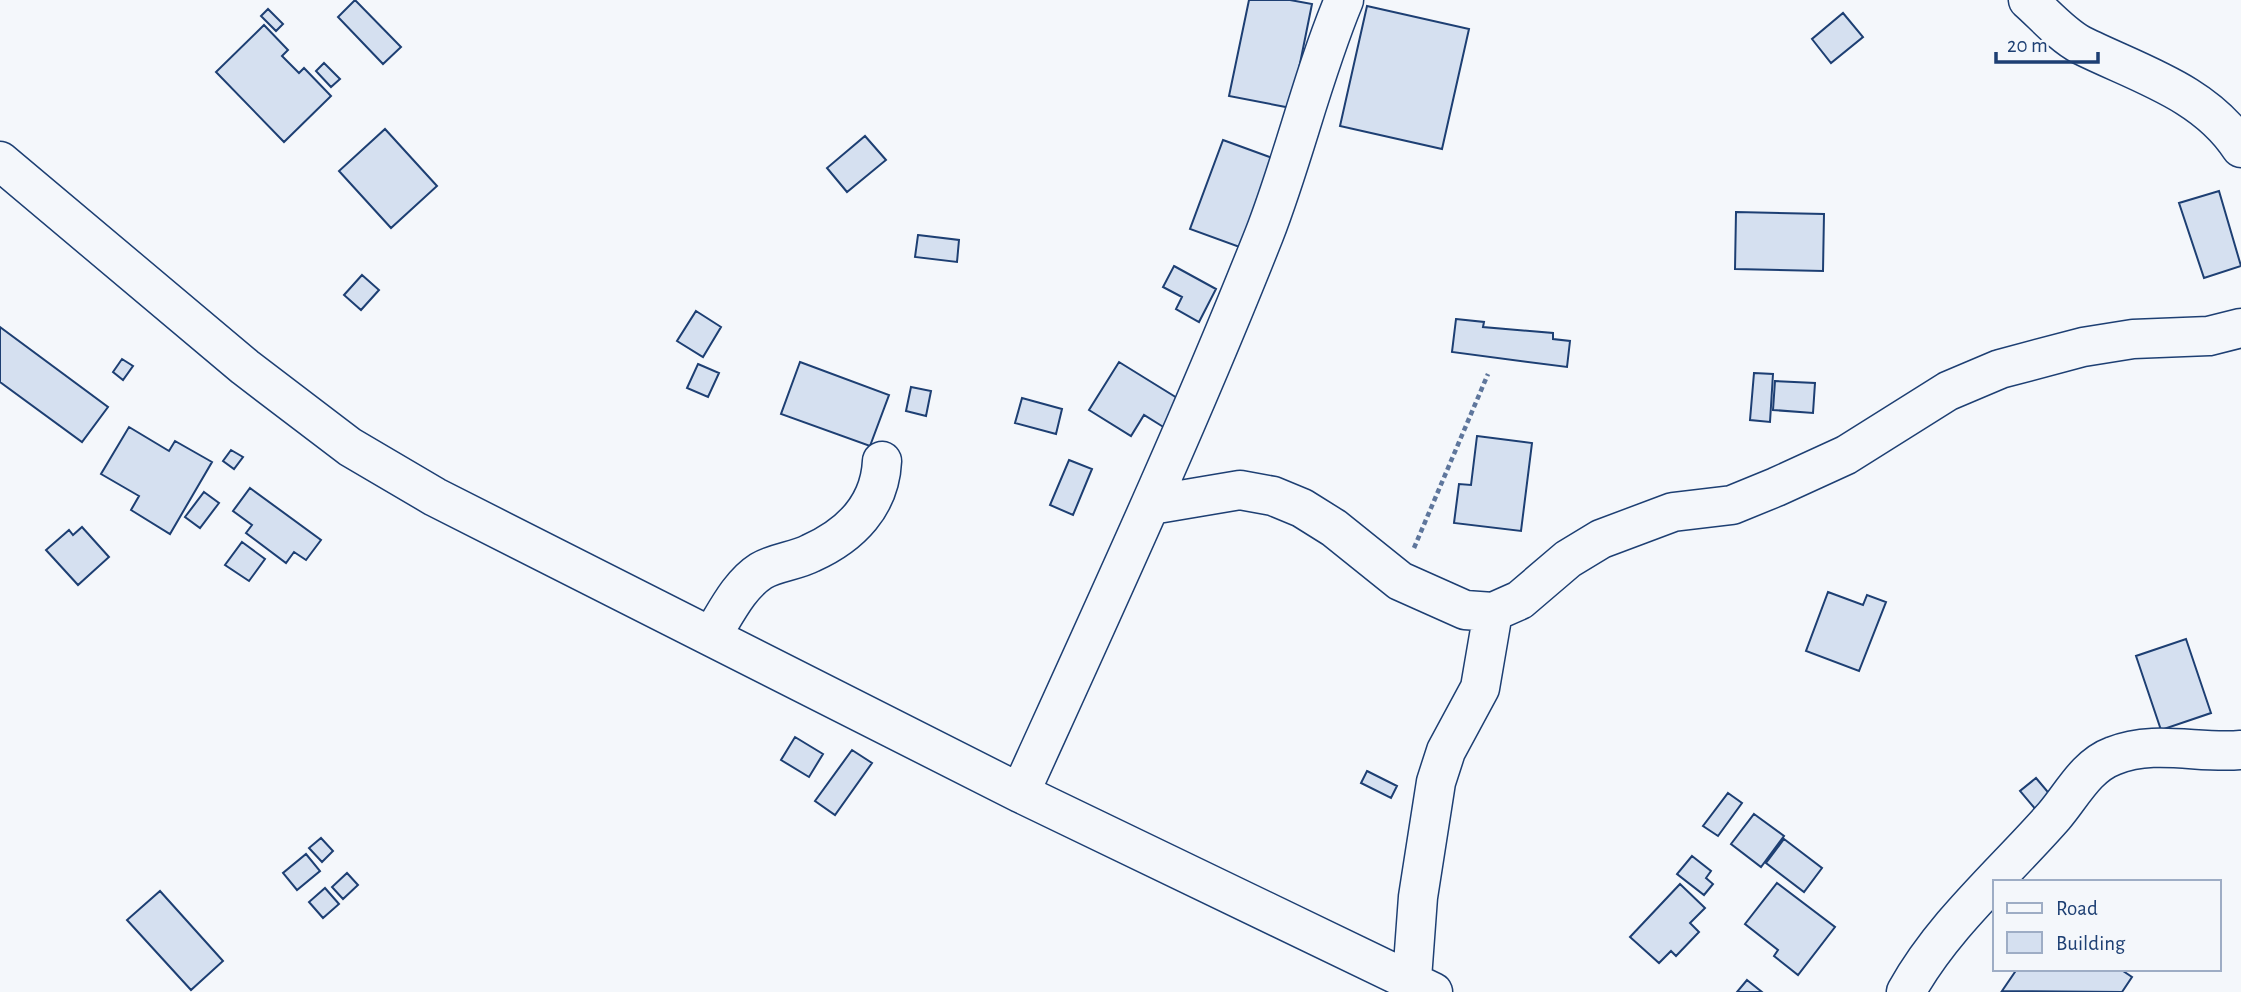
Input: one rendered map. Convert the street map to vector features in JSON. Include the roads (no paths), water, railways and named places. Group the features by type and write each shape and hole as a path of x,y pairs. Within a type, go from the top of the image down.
{"street":[{"path":"1020,793 1151,505 1265,232 1325,45 1344,0"},
{"path":"2028,0 2078,43 2146,73 2199,104 2241,148"},
{"path":"0,161 246,368 350,447 435,497 1020,793 1419,988 1418,897 1436,782 1446,751 1480,688 1493,612"},
{"path":"1151,505 1240,490 1273,496 1302,508 1334,528 1400,581 1465,610 1493,612 1520,600 1568,559 1601,539 1673,512 1732,505 1776,487 1846,455 1948,391 2000,369 2083,347 2133,339 2209,336 2241,328"},
{"path":"712,635 747,582 762,570 813,553 853,526 872,505 881,480 882,461"},
{"path":"1994,880 2054,816 2088,772 2112,756 2148,747 2241,750"},
{"path":"1906,992 1921,965 1993,881"}]}
